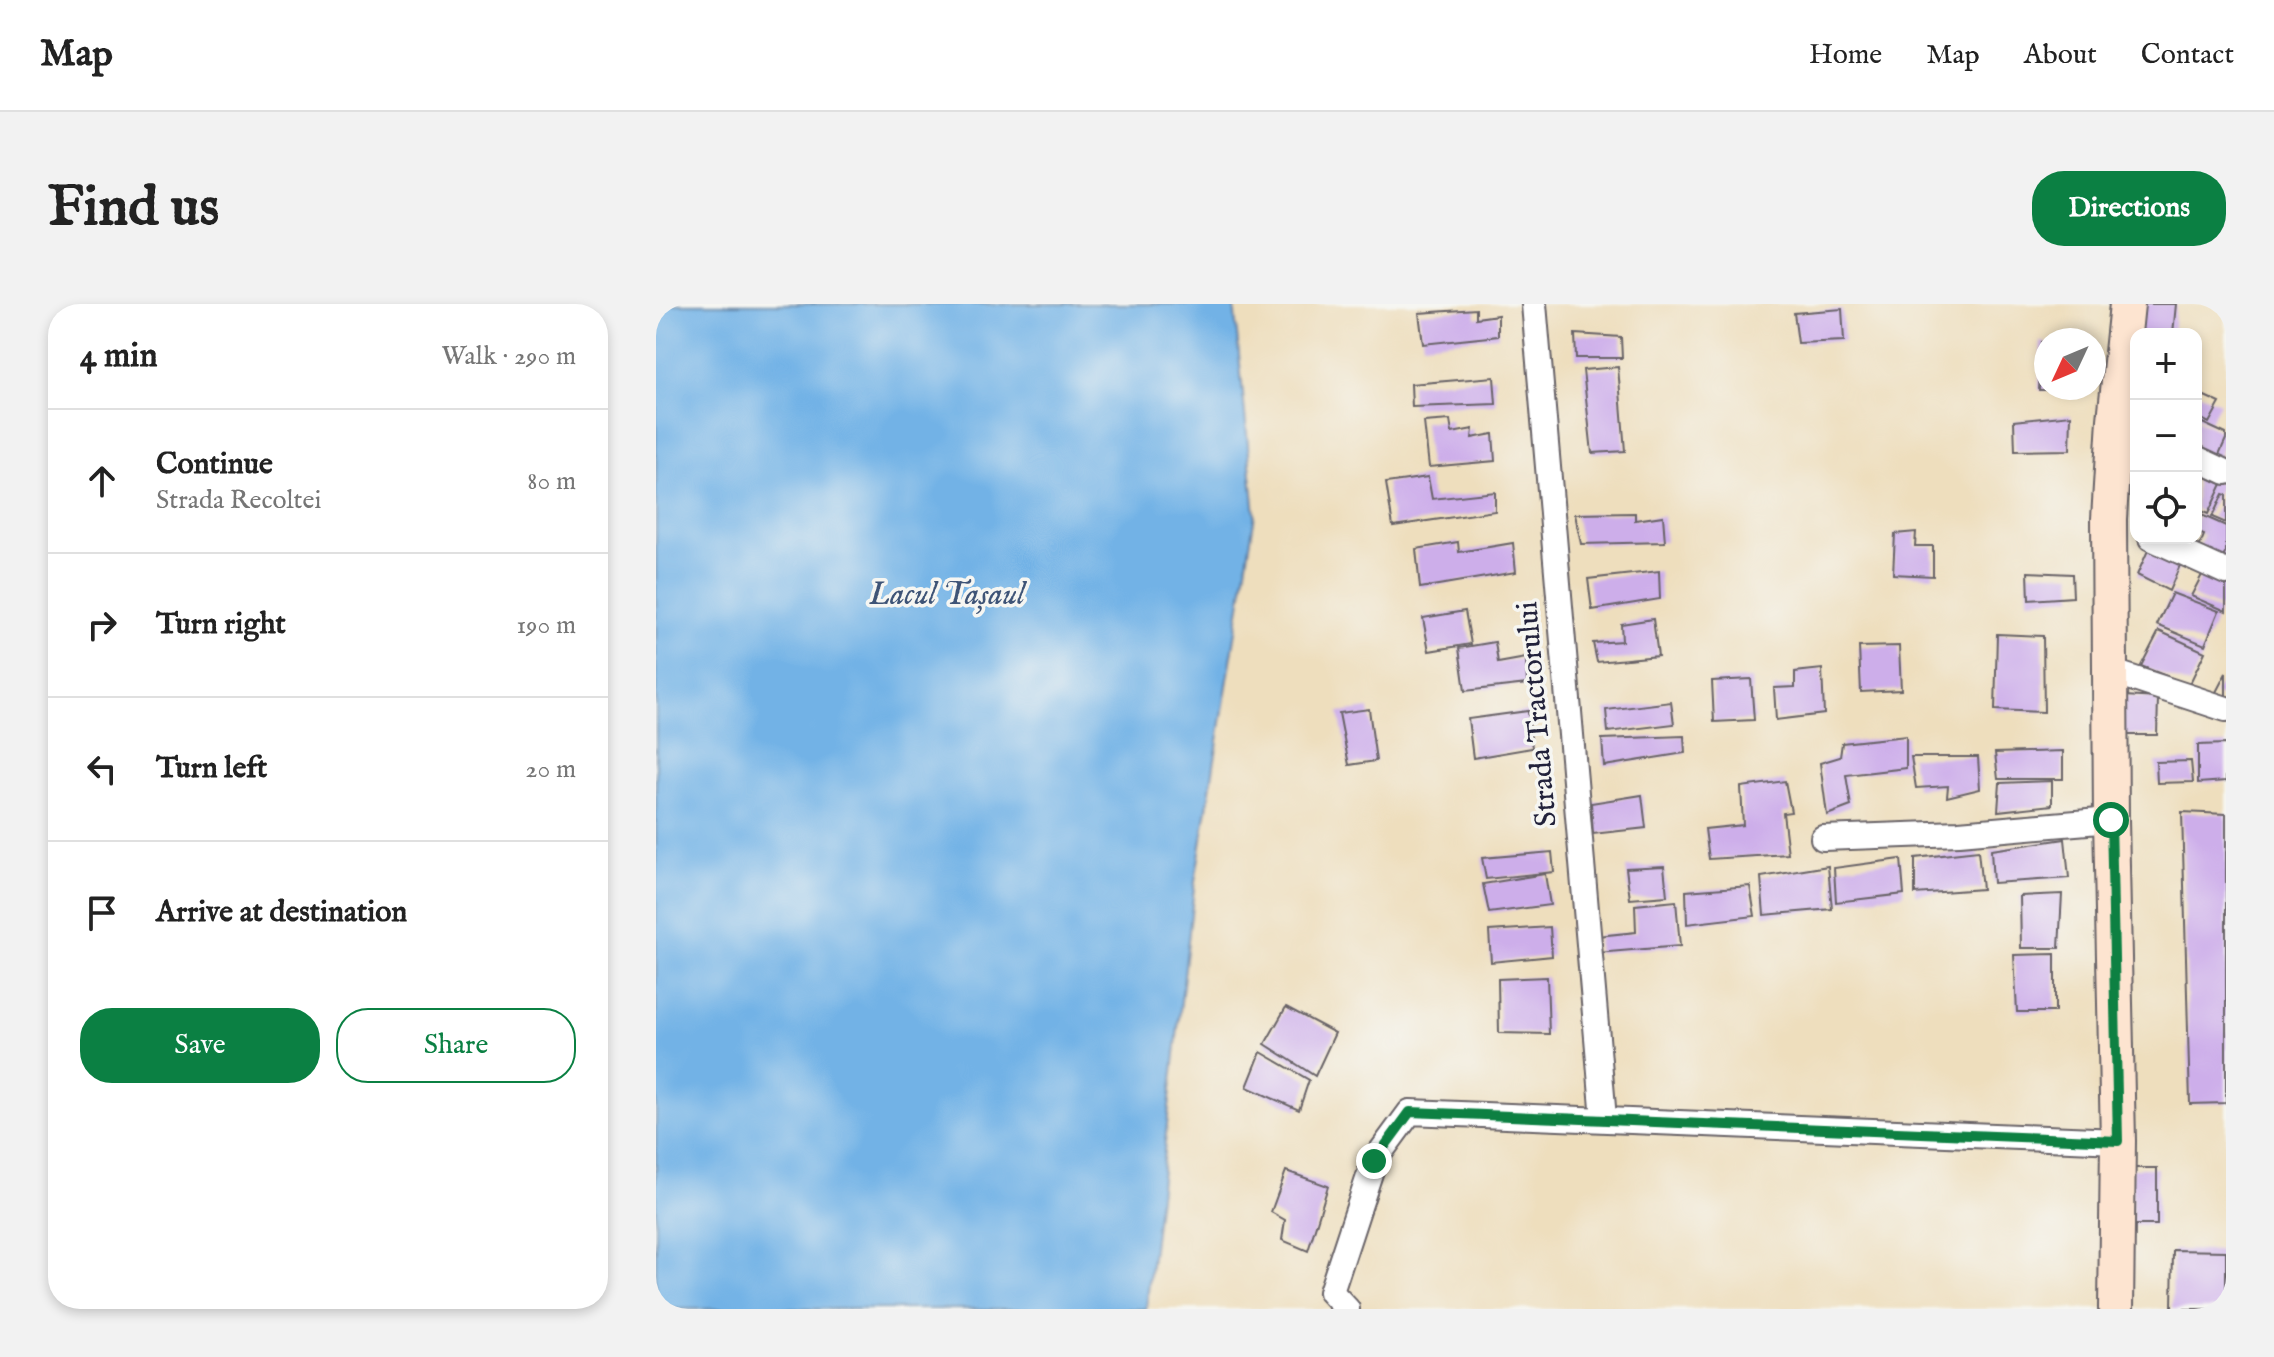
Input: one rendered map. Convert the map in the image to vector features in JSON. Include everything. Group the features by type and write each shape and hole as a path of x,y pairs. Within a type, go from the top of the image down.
{"street":[{"name":"Strada Tractorului","path":"1534,304 1604,1119"},
{"path":"2116,1309 2118,1141 2110,671 2123,525 2127,304"},
{"path":"2202,461 2226,472"},
{"path":"2164,544 2226,572"},
{"path":"2110,671 2226,709"},
{"path":"1823,838 1959,833 2111,820"},
{"path":"1347,1309 1331,1292 1374,1161 1410,1112 2118,1141"}],"water":[{"name":"Lacul Tașaul","path":"656,304 1234,304 1255,514 1194,888 1146,1309 656,1309"}],"building":[{"path":"2135,304 2176,304 2174,328 2136,328"},
{"path":"1476,309 1476,318 1498,315 1498,336 1423,344 1419,313"},
{"path":"1842,309 1844,341 1798,343 1794,313"},
{"path":"1575,334 1621,337 1622,358 1576,358"},
{"path":"1618,367 1625,451 1592,453 1583,370"},
{"path":"1494,377 1496,404 1412,407 1411,384"},
{"path":"2202,395 2220,403 2209,423 2202,419"},
{"path":"2071,415 2070,450 2015,451 2014,421"},
{"path":"1450,420 1452,433 1473,429 1472,438 1493,434 1495,461 1429,467 1424,422"},
{"path":"2202,423 2226,434 2217,459 2202,453"},
{"path":"2202,475 2222,484 2208,514 2202,512"},
{"path":"1428,477 1432,499 1495,492 1495,511 1393,526 1386,483"},
{"path":"2223,494 2226,495 2226,523 2212,517"},
{"path":"1635,513 1635,520 1663,516 1665,542 1581,544 1575,514"},
{"path":"2202,515 2226,526 2226,552 2222,559 2199,548 2204,535"},
{"path":"1916,532 1915,546 1933,546 1933,576 1893,574 1895,534"},
{"path":"1458,542 1459,552 1513,543 1516,572 1420,588 1416,549"},
{"path":"2149,548 2181,563 2169,591 2137,575"},
{"path":"1659,571 1660,599 1592,610 1588,579"},
{"path":"2204,571 2226,580 2226,611 2191,596"},
{"path":"2028,572 2072,574 2073,597 2029,600"},
{"path":"2172,593 2219,611 2205,645 2157,625"},
{"path":"1465,611 1471,644 1429,651 1423,618"},
{"path":"1653,619 1658,656 1597,662 1593,643 1622,641 1621,624"},
{"path":"2159,631 2205,652 2189,685 2141,666"},
{"path":"1997,634 2043,636 2044,712 1995,710"},
{"path":"1495,642 1498,663 1526,658 1527,684 1465,691 1459,648"},
{"path":"1899,646 1901,690 1861,692 1859,647"},
{"path":"1822,669 1824,714 1776,720 1774,688 1795,687 1795,672"},
{"path":"2226,673 2226,699 2215,694"},
{"path":"1751,679 1754,720 1714,722 1712,681"},
{"path":"2124,696 2158,698 2157,735 2122,735"},
{"path":"1671,702 1674,724 1608,732 1606,710"},
{"path":"1369,709 1376,761 1349,765 1339,713"},
{"path":"1528,711 1532,748 1473,758 1468,719"},
{"path":"1684,736 1685,753 1604,766 1602,739"},
{"path":"1906,736 1906,768 1846,775 1851,806 1827,815 1820,763 1840,757 1842,743"},
{"path":"2226,744 2226,781 2198,783 2198,745"},
{"path":"2063,751 2063,779 1998,779 1995,753"},
{"path":"1911,757 1978,757 1980,789 1947,797 1948,786 1916,788"},
{"path":"2191,761 2193,782 2157,783 2156,762"},
{"path":"1785,781 1791,812 1783,813 1788,854 1709,859 1705,829 1743,825 1741,787"},
{"path":"2052,781 2052,805 1998,811 2000,783"},
{"path":"1642,795 1646,828 1593,834 1591,803"},
{"path":"2182,812 2226,814 2226,1103 2190,1104"},
{"path":"2065,839 2069,878 1993,883 1991,850"},
{"path":"1978,851 1982,889 1915,894 1915,858"},
{"path":"1552,852 1554,872 1486,879 1482,858"},
{"path":"1901,859 1904,894 1836,902 1834,868"},
{"path":"1664,866 1667,896 1630,899 1626,868"},
{"path":"1828,866 1832,909 1764,915 1761,877"},
{"path":"1545,874 1550,905 1489,913 1483,884"},
{"path":"1750,886 1755,916 1687,924 1686,891"},
{"path":"2062,894 2059,948 2021,948 2020,896"},
{"path":"1676,901 1680,946 1597,953 1598,936 1636,932 1635,905"},
{"path":"1550,927 1552,956 1491,962 1489,931"},
{"path":"2055,954 2055,1012 2017,1012 2014,955"},
{"path":"1547,977 1549,1034 1499,1033 1498,979"},
{"path":"1286,1007 1335,1033 1315,1076 1265,1044"},
{"path":"1261,1052 1309,1080 1299,1110 1247,1087"},
{"path":"2132,1168 2157,1168 2157,1225 2132,1225"},
{"path":"1286,1171 1328,1186 1308,1251 1282,1240 1285,1220 1271,1212"},
{"path":"2173,1250 2226,1251 2226,1309 2172,1309"}],"route":[{"path":"1374,1161 1410,1112 2118,1141 2111,820"}]}
